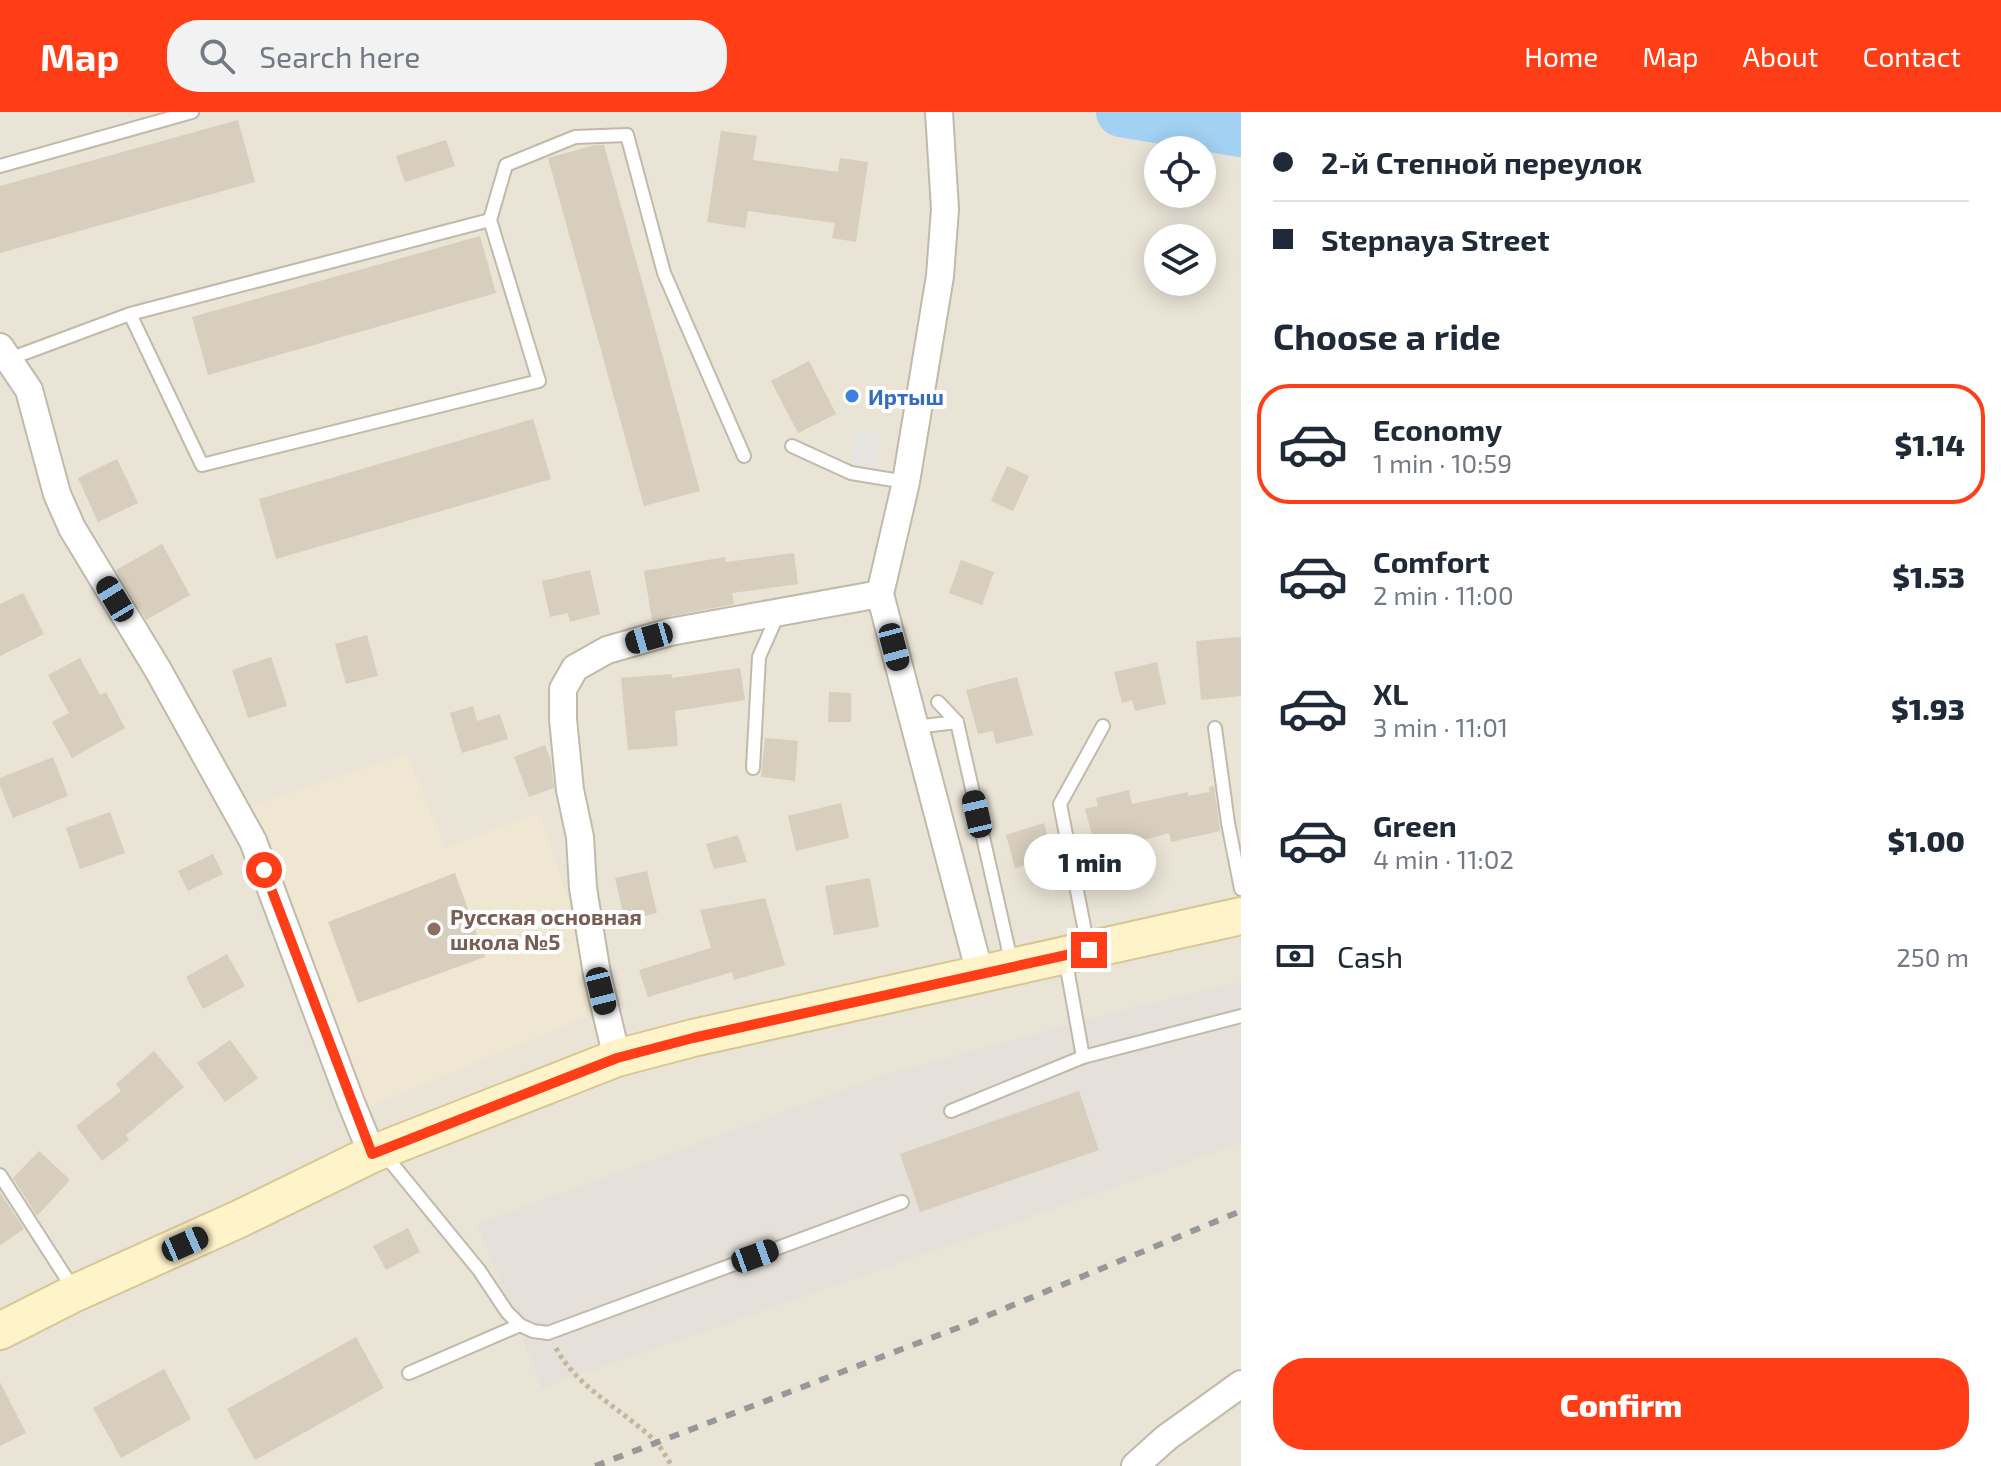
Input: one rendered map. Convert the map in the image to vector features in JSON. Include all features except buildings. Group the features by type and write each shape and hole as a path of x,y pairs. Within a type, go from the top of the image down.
{"main road":[{"path":"0,1331 376,1152 617,1058 693,1038 1241,916"}],"street":[{"path":"939,112 945,209 940,276 906,482 880,594 915,727 996,970"},
{"path":"5,353 29,390 57,494 72,528 158,670 253,841 376,1152"},
{"path":"617,1058 597,974 583,888 580,837 570,790 563,689 575,668 607,650 670,632 880,594"},
{"path":"1135,1466 1166,1438 1241,1384"}],"lane":[{"path":"0,166 192,112"},
{"path":"130,314 202,465 539,381 490,220 506,165 575,137 627,135 664,273 744,456"},
{"path":"5,353 130,314 490,220"},
{"path":"792,446 851,473 906,482"},
{"path":"753,768 759,657 778,614"},
{"path":"938,702 957,722 996,970"},
{"path":"915,727 957,722"},
{"path":"1083,1057 1076,952 1060,804 1103,726"},
{"path":"1215,728 1241,889"},
{"path":"951,1111 1083,1057 1241,1016"},
{"path":"376,1152 479,1270 507,1312 520,1325 548,1333 902,1202"},
{"path":"0,1175 75,1293"},
{"path":"409,1373 520,1325"}],"path":[{"path":"548,1333 565,1365 656,1442 672,1466"}],"shaded area":[{"path":"0,112 1241,112 1241,1466 0,1466"},
{"path":"857,430 881,435 874,469 850,463"},
{"name":"Русская основная школа №5","path":"407,754 445,848 539,813 605,1009 366,1108 241,810"},
{"path":"1241,982 1241,1143 542,1388 477,1224 884,1075 1126,1009"}],"waterway":[{"path":"1121,112 1241,132"}],"railway":[{"path":"595,1466 960,1327 1241,1211"}],"place":[{"name":"Иртыш","path":"852,396"},
{"name":"Русская основная школа №5","path":"434,929"}],"route":[{"path":"264,870 372,1154 617,1058 693,1038 1089,950"}]}
